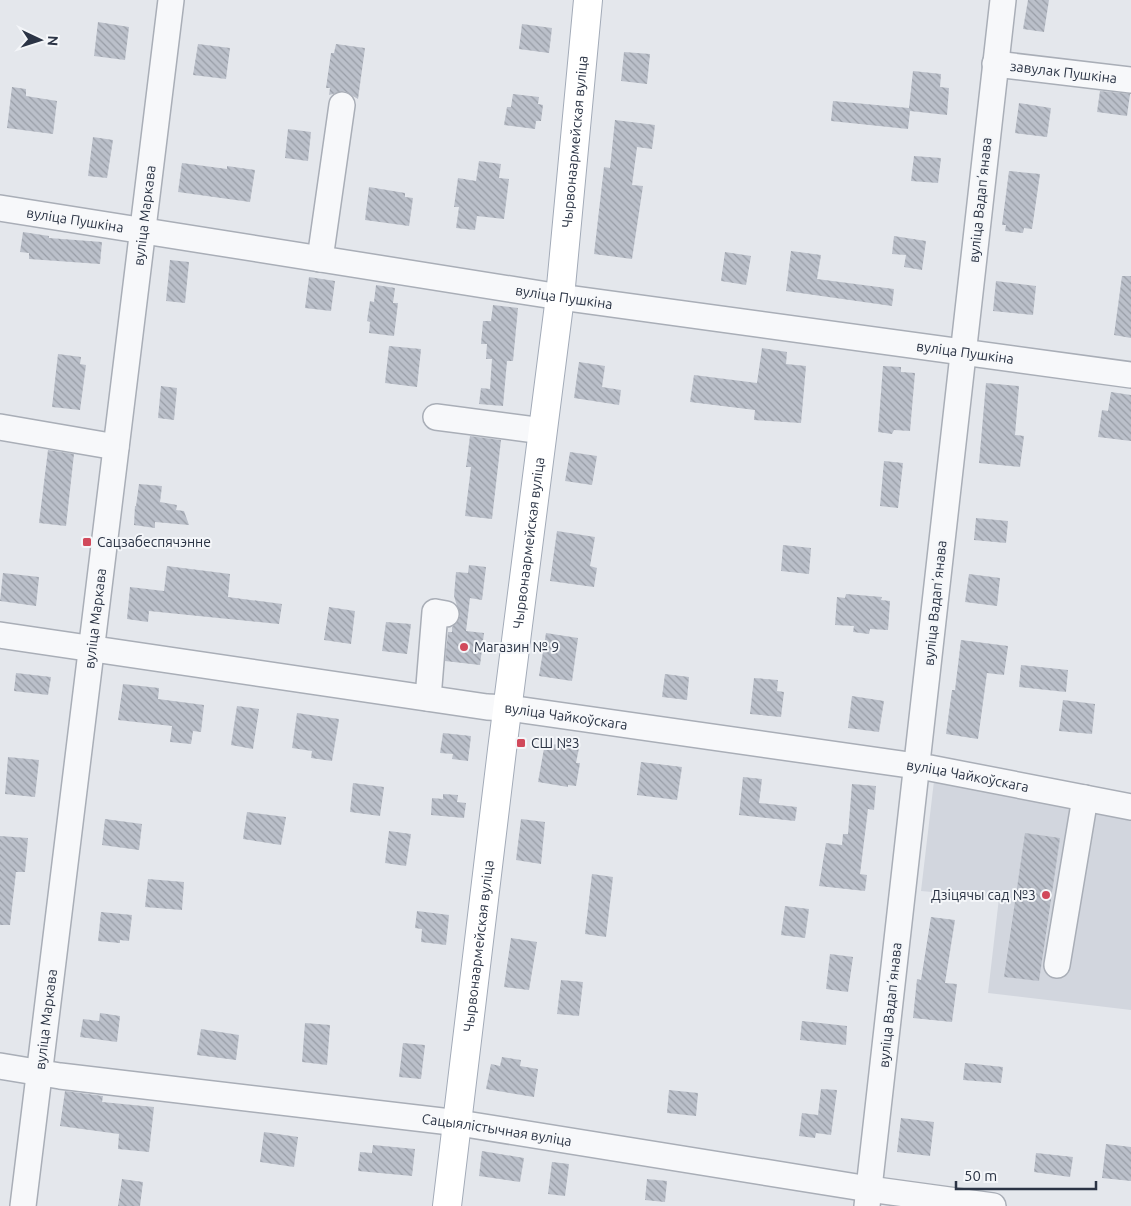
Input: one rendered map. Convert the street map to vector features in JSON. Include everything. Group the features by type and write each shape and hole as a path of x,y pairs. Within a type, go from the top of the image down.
{"main road":[{"name":"Чырвонаармейская вуліца","path":"447,1206 459,1123 499,770 509,708 560,297 588,0"}],"street":[{"name":"вуліца Маркава","path":"23,1206 171,0"},
{"name":"вуліца Вадапʼянава","path":"868,1198 1002,0"},
{"name":"завулак Пушкіна","path":"995,64 1131,80"},
{"path":"320,259 342,106"},
{"name":"вуліца Пушкіна","path":"0,208 560,297 1131,375"},
{"path":"436,418 544,431"},
{"path":"0,427 116,447"},
{"path":"428,698 435,612 446,614"},
{"name":"вуліца Чайкоўскага","path":"0,635 428,698 916,766 1131,807"},
{"path":"1057,965 1085,798"},
{"name":"Сацыялістычная вуліца","path":"0,1066 39,1073 459,1123 868,1198 993,1206"}],"shaded area":[{"name":"Дзіцячы сад №3","path":"934,781 1131,814 1131,1010 988,993 999,898 921,891"}],"building":[{"path":"1028,0 1049,0 1044,32 1023,29"},
{"path":"98,22 129,27 125,60 94,56"},
{"path":"522,24 552,28 549,53 519,49"},
{"path":"198,44 230,48 226,79 193,75"},
{"path":"336,44 365,48 358,99 344,91 329,95 330,88 326,88 331,53 334,53"},
{"path":"624,52 650,54 647,84 621,81"},
{"path":"913,71 941,74 940,87 949,88 947,115 910,111 908,129 831,121 833,101 909,108"},
{"path":"12,87 26,89 26,96 57,101 53,134 7,128"},
{"path":"1100,91 1130,94 1127,116 1097,112"},
{"path":"513,94 539,97 538,104 543,105 541,121 536,121 535,129 504,125 507,107 511,107"},
{"path":"1019,103 1051,108 1047,137 1015,133"},
{"path":"615,120 655,125 652,149 637,147 632,185 643,186 632,259 594,254 604,167 610,168"},
{"path":"288,129 311,132 308,161 285,158"},
{"path":"93,137 113,140 107,178 88,176"},
{"path":"914,156 941,158 938,183 911,181"},
{"path":"479,161 501,164 499,178 509,179 504,219 477,216 475,230 456,228 459,207 454,207 458,178 476,181"},
{"path":"182,163 227,169 227,166 255,170 250,202 178,192"},
{"path":"1009,171 1040,174 1032,229 1024,228 1023,233 1005,231 1006,225 1002,225"},
{"path":"369,187 405,193 405,197 413,198 409,226 365,220"},
{"path":"23,232 49,236 49,238 102,242 100,264 29,259 29,253 20,252"},
{"path":"894,236 926,241 922,270 904,267 906,255 892,254"},
{"path":"791,251 821,255 817,279 894,289 892,306 786,291"},
{"path":"725,252 751,256 746,285 721,281"},
{"path":"170,260 189,262 185,303 166,301"},
{"path":"1122,276 1131,276 1131,338 1114,335"},
{"path":"309,277 335,281 331,311 305,308"},
{"path":"996,281 1036,286 1033,315 993,311"},
{"path":"376,285 395,288 393,303 398,303 394,336 369,333 370,322 367,321 370,301 374,302"},
{"path":"493,305 518,308 513,361 507,361 503,406 479,404 481,388 490,389 492,359 486,359 487,344 481,344 483,321 491,321"},
{"path":"389,346 421,349 417,387 385,383"},
{"path":"762,348 787,352 786,364 806,366 801,423 754,420 755,410 690,402 694,375 757,383"},
{"path":"58,354 81,357 80,364 86,365 80,410 52,407"},
{"path":"579,362 605,366 602,387 621,390 619,405 574,398"},
{"path":"883,366 901,367 901,372 915,373 910,431 894,430 892,434 878,432"},
{"path":"986,383 1019,386 1015,435 1024,436 1020,467 979,463"},
{"path":"161,386 177,388 174,420 158,418"},
{"path":"1111,392 1131,395 1131,441 1098,437 1102,410 1108,411"},
{"path":"470,436 501,440 492,519 465,516 471,467 466,467"},
{"path":"48,450 74,454 66,526 39,523"},
{"path":"570,452 597,456 592,485 565,481"},
{"path":"884,461 903,463 898,508 880,506"},
{"path":"139,484 162,486 160,502 177,505 176,510 184,511 189,525 155,522 155,528 134,525"},
{"path":"976,518 1008,521 1006,543 974,540"},
{"path":"557,531 595,537 590,566 597,568 594,587 550,581"},
{"path":"783,545 811,548 809,574 781,571"},
{"path":"469,565 486,567 482,600 470,598 466,631 484,633 480,665 445,661 448,632 452,632 452,627 460,616 454,596 456,572 468,573"},
{"path":"167,566 230,574 228,597 282,604 279,624 149,611 148,622 127,619 130,587 164,591"},
{"path":"3,573 39,577 36,606 0,601"},
{"path":"969,574 1000,578 997,606 965,602"},
{"path":"846,594 882,597 881,600 890,601 888,630 870,629 869,634 853,632 854,626 835,625 837,597 845,598"},
{"path":"329,607 355,611 351,644 324,640"},
{"path":"386,622 411,624 407,654 382,651"},
{"path":"546,633 578,638 572,681 539,676"},
{"path":"961,640 1008,646 1004,675 987,673 978,739 946,734 952,690 955,690"},
{"path":"1021,665 1068,670 1066,692 1019,687"},
{"path":"16,673 51,677 48,695 14,691"},
{"path":"665,674 689,677 687,700 662,697"},
{"path":"754,678 778,680 777,691 784,692 781,717 750,714"},
{"path":"123,684 159,688 158,699 204,705 201,732 193,731 191,744 170,742 172,726 118,720"},
{"path":"852,696 884,701 879,732 848,728"},
{"path":"1063,700 1095,704 1092,734 1059,731"},
{"path":"237,706 259,709 253,749 231,745"},
{"path":"297,713 339,719 332,761 311,758 312,751 292,748"},
{"path":"443,733 471,736 468,761 452,759 453,754 440,753"},
{"path":"545,743 579,748 576,763 580,763 576,786 568,785 568,787 538,782"},
{"path":"8,757 39,760 35,797 5,794"},
{"path":"641,762 682,767 677,800 637,795"},
{"path":"743,777 762,779 759,803 797,807 795,821 739,815"},
{"path":"353,783 384,787 380,816 350,812"},
{"path":"852,784 876,786 874,810 868,809 860,874 867,875 865,891 819,886 826,843 842,845 843,834 848,834"},
{"path":"443,794 458,795 457,802 466,803 464,818 431,815 432,798 443,799"},
{"path":"247,812 286,817 281,845 243,839"},
{"path":"105,819 142,824 139,850 102,845"},
{"path":"521,819 545,822 541,864 516,860"},
{"path":"389,831 411,834 406,866 385,863"},
{"name":"Дзіцячы сад №3","path":"1025,833 1060,838 1039,981 1004,977"},
{"path":"0,836 28,838 25,872 16,872 10,925 0,925"},
{"path":"592,874 613,877 606,937 585,934"},
{"path":"148,879 184,882 182,910 145,907"},
{"path":"785,906 809,909 805,938 781,935"},
{"path":"417,911 449,915 446,945 421,942 422,929 415,928"},
{"path":"101,912 132,915 129,941 120,940 120,943 98,941"},
{"path":"931,917 955,920 945,983 957,984 952,1022 913,1018 917,979 921,980"},
{"path":"511,938 537,942 529,990 504,987"},
{"path":"830,954 853,957 848,992 826,989"},
{"path":"561,980 583,982 579,1016 557,1014"},
{"path":"100,1013 120,1016 117,1042 80,1037 83,1019 99,1021"},
{"path":"802,1021 847,1026 846,1045 800,1040"},
{"path":"305,1023 330,1025 327,1065 302,1062"},
{"path":"201,1029 239,1035 236,1060 197,1055"},
{"path":"403,1043 425,1045 421,1079 399,1077"},
{"path":"502,1057 521,1060 520,1066 538,1069 534,1097 486,1089 491,1064 500,1066"},
{"path":"965,1063 1003,1067 1001,1083 963,1080"},
{"path":"821,1089 837,1090 831,1135 816,1133 815,1138 799,1136 802,1113 818,1115"},
{"path":"669,1090 698,1093 696,1116 667,1113"},
{"path":"65,1091 103,1096 102,1102 154,1107 149,1152 118,1149 119,1134 60,1126"},
{"path":"901,1118 934,1122 930,1156 897,1152"},
{"path":"264,1132 298,1137 294,1167 260,1162"},
{"path":"1106,1144 1131,1147 1131,1181 1102,1178"},
{"path":"373,1145 415,1149 412,1176 358,1171 360,1152 372,1153"},
{"path":"482,1151 524,1158 520,1182 479,1176"},
{"path":"1036,1153 1073,1157 1070,1177 1034,1172"},
{"path":"552,1162 569,1164 565,1196 548,1194"},
{"path":"122,1179 143,1182 140,1206 118,1206"},
{"path":"647,1179 667,1181 665,1202 645,1200"}],"place":[{"name":"Сацзабеспячэнне","path":"87,542"},
{"name":"Магазин № 9","path":"464,647"},
{"name":"СШ №3","path":"521,743"},
{"name":"Дзіцячы сад №3","path":"1046,895"}]}
